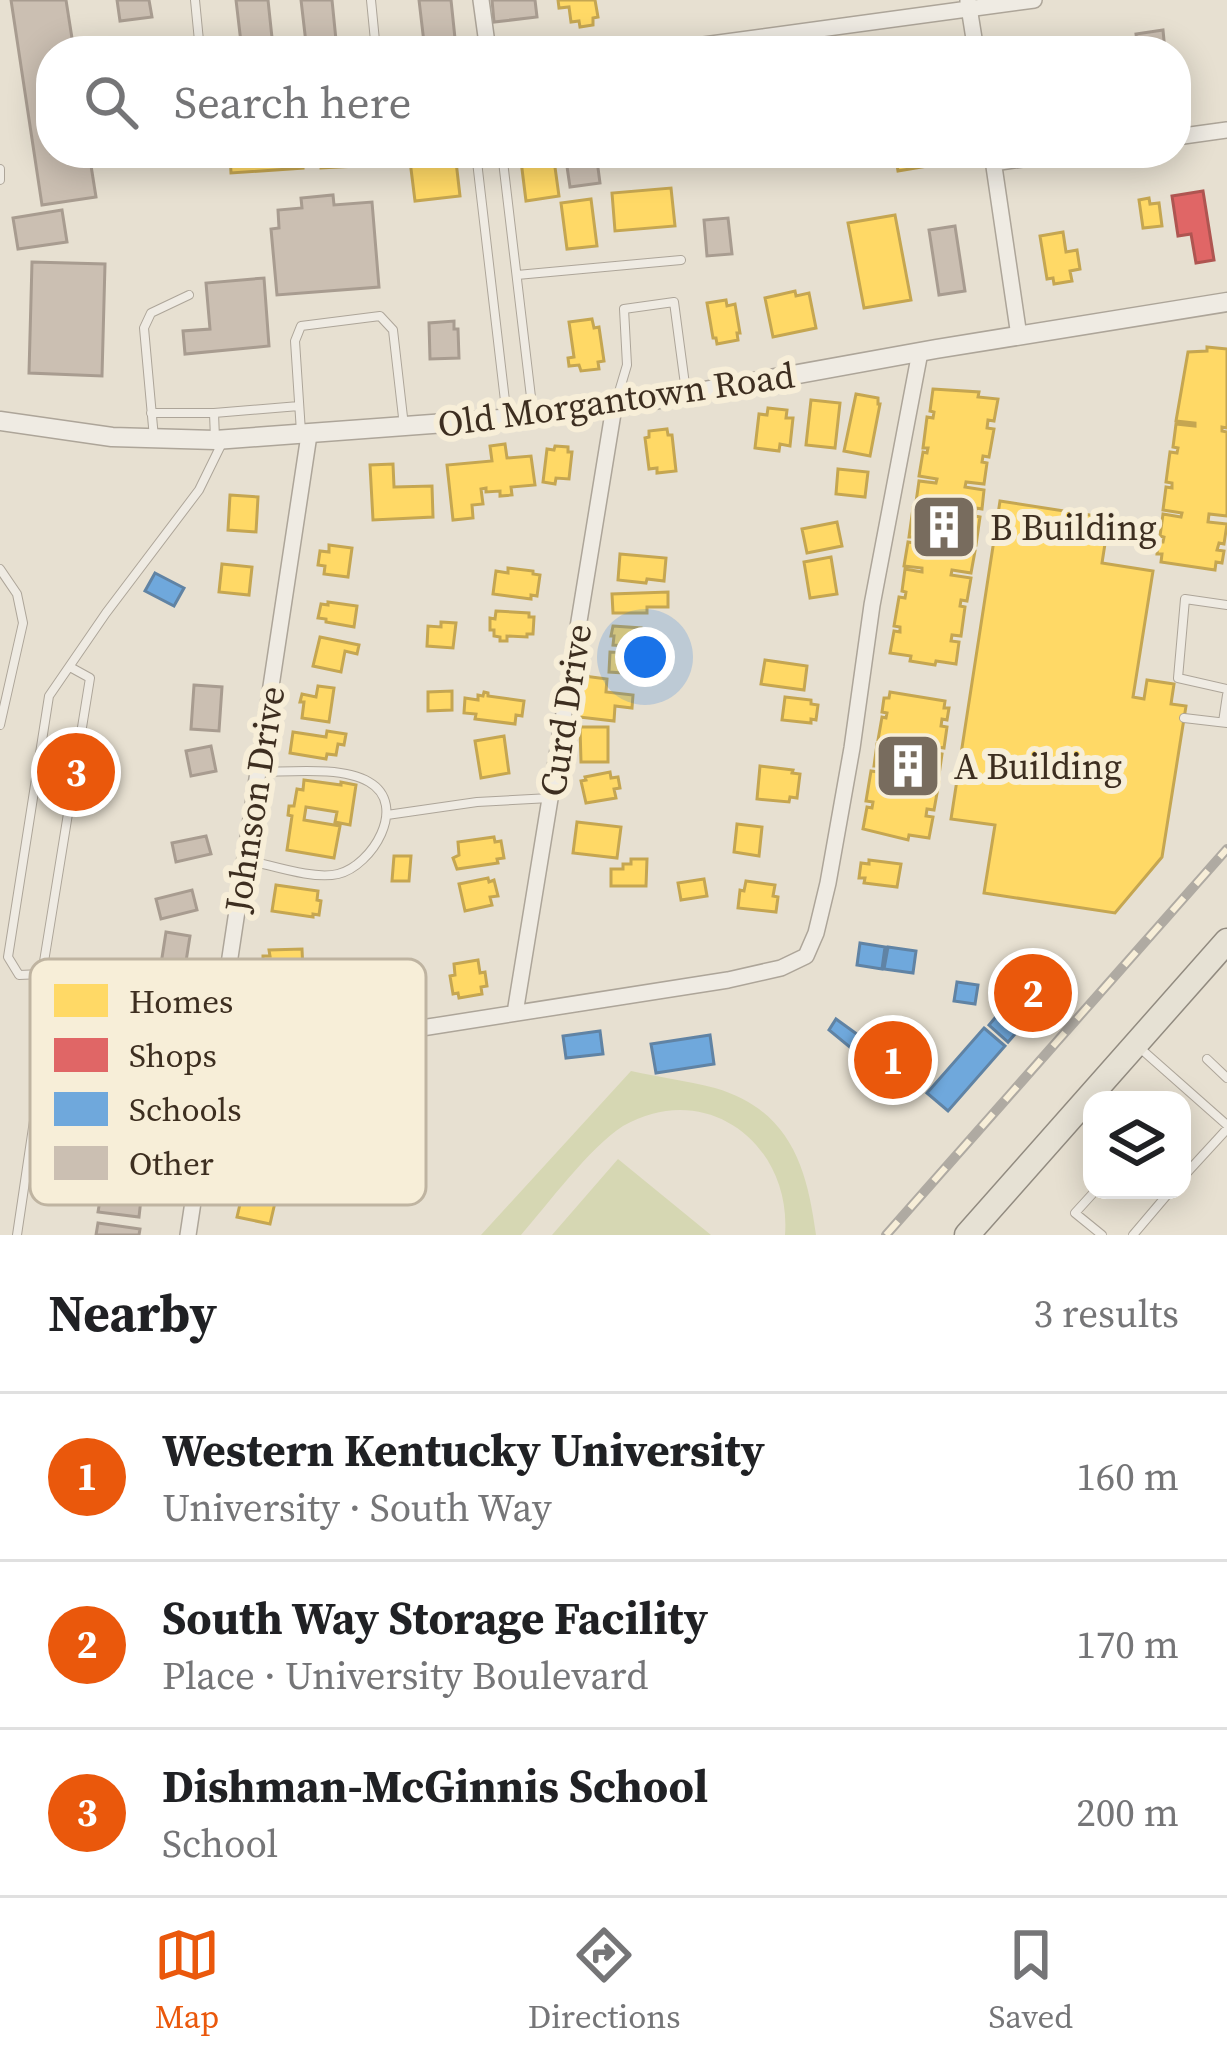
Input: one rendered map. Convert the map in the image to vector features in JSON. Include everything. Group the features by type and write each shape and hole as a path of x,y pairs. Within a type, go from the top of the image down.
{"main road":[{"path":"1103,1091 1136,1044 1227,940"},
{"path":"967,1235 1083,1118"}],"street":[{"path":"481,0 486,36"},
{"path":"757,36 969,4 1034,0"},
{"path":"969,4 974,36"},
{"path":"1191,135 1227,130"},
{"path":"994,168 1019,336"},
{"name":"Old Morgantown Road","path":"0,421 154,440 219,440 507,419 614,406 1227,302"},
{"path":"426,1026 748,976 797,963 806,956 824,899 841,811 872,605 920,352"},
{"name":"Curd Drive","path":"515,1013 614,406"},
{"name":"Johnson Drive","path":"229,959 305,435"},
{"name":"Johnson Drive","path":"188,1235 192,1205"}],"lane":[{"path":"195,0 199,36"},
{"path":"371,0 375,36"},
{"path":"478,168 507,419"},
{"path":"504,168 534,416"},
{"path":"0,169 0,180"},
{"path":"517,275 681,260"},
{"path":"154,440 144,328 151,313 189,295"},
{"path":"614,406 627,365 624,309 674,302 686,394"},
{"path":"305,435 295,341 301,326 380,316 393,330 404,428"},
{"path":"151,413 299,406"},
{"path":"30,975 19,975 8,957 49,696 200,490 219,440 214,412"},
{"path":"0,569 17,594 23,623 0,725"},
{"path":"1184,718 1225,723 1227,692 1178,678 1185,599 1227,604"},
{"path":"44,959 90,678 70,667"},
{"path":"245,860 320,876 339,874 368,853 382,835 387,815 383,796 374,784 356,776 258,772"},
{"path":"387,815 550,798"},
{"path":"1136,1044 1227,1127 1191,1168"},
{"path":"1207,1058 1227,1078"},
{"path":"16,1235 30,1144"},
{"path":"1088,1199 1076,1213 1102,1235"},
{"path":"1133,1235 1161,1199"}],"green space":[{"path":"631,1071 715,1088 741,1098 778,1126 800,1164 816,1235 785,1235 783,1202 774,1173 759,1148 738,1128 713,1115 684,1110 654,1113 610,1135 521,1235 481,1235"},
{"path":"618,1159 711,1235 552,1235"}],"building: Homes":[{"path":"558,0 595,0 598,17 593,18 593,25 580,27 579,21 571,22 569,7 559,8"},
{"path":"231,168 303,168 231,173"},
{"path":"411,168 457,168 460,196 415,201"},
{"path":"522,168 555,168 559,196 526,201"},
{"path":"671,188 675,226 615,231 612,193"},
{"path":"1149,198 1150,204 1159,203 1162,226 1143,228 1139,200"},
{"path":"591,199 597,246 567,249 561,203"},
{"path":"895,215 911,300 864,308 848,223"},
{"path":"1063,232 1066,252 1077,250 1080,269 1070,271 1072,281 1054,284 1053,278 1047,279 1040,236"},
{"path":"795,291 796,296 809,293 816,328 773,337 765,298"},
{"path":"726,300 727,306 735,304 740,333 738,340 717,344 707,303"},
{"path":"592,319 594,328 599,327 604,361 598,362 599,369 581,371 579,365 569,366 568,358 574,357 569,322"},
{"path":"1207,347 1227,349 1227,428 1222,431 1227,432 1227,516 1209,514 1208,522 1227,524 1224,544 1219,543 1217,550 1224,551 1222,563 1216,562 1215,570 1161,562 1162,554 1157,554 1158,542 1164,537 1160,536 1163,514 1181,517 1182,513 1163,510 1166,487 1172,488 1166,482 1170,452 1177,453 1178,448 1173,447 1176,424 1195,426 1176,421 1188,352 1207,351"},
{"name":"B Building","path":"933,389 979,392 978,397 998,399 994,421 988,420 987,428 994,429 989,457 983,456 982,462 987,463 984,484 966,482 965,487 984,490 982,509 976,508 975,516 980,517 976,545 969,544 968,550 975,551 971,573 952,570 951,575 971,578 967,601 961,600 960,606 965,607 961,636 952,635 951,641 959,642 956,664 936,661 935,665 890,653 894,631 900,632 894,626 899,597 905,598 905,569 922,572 922,568 904,566 908,542 914,543 915,537 909,537 913,508 920,509 921,503 916,502 919,481 936,483 937,479 919,476 928,448 923,448 927,417 933,418 934,412 930,411"},
{"path":"856,394 878,398 880,404 870,456 844,451"},
{"path":"811,400 840,403 835,448 806,445"},
{"path":"768,408 787,410 786,418 793,418 790,446 780,444 779,451 755,448 759,414 767,415"},
{"path":"667,429 672,435 676,471 657,473 657,468 649,469 645,438 649,431"},
{"path":"505,444 507,458 531,456 535,485 511,487 512,495 500,496 500,491 481,489 483,504 472,505 473,518 453,520 447,465 492,461 490,446"},
{"path":"555,446 572,452 569,479 556,478 555,484 543,482 547,449"},
{"path":"393,464 394,487 432,486 433,517 373,520 370,465"},
{"path":"838,469 868,472 865,497 836,494"},
{"path":"230,495 258,497 256,532 228,530"},
{"path":"1000,501 1109,518 1102,563 1153,571 1133,697 1144,699 1147,680 1174,684 1171,704 1186,706 1162,857 1115,913 984,893 995,825 951,819"},
{"path":"837,522 842,546 807,553 802,529"},
{"path":"329,545 352,548 348,577 324,574 325,566 318,565 320,551 329,552"},
{"path":"620,554 666,558 664,581 618,580"},
{"path":"831,557 837,594 810,598 804,562"},
{"path":"222,564 252,567 249,595 219,592"},
{"path":"508,568 540,575 537,596 493,594 496,571 508,573"},
{"path":"668,592 668,607 647,607 647,613 613,613 612,594"},
{"path":"321,604 357,606 354,627 318,618"},
{"path":"496,611 529,613 534,617 533,634 500,641 490,630 490,618 495,619"},
{"path":"441,622 456,623 453,648 427,646 428,626 441,627"},
{"path":"613,626 641,628 640,642 613,645"},
{"path":"320,637 359,645 357,654 345,651 341,672 313,666"},
{"path":"628,648 640,648 639,669 609,672 610,652 628,653"},
{"path":"765,660 807,666 804,690 761,684"},
{"path":"584,676 607,679 606,692 633,695 632,708 615,706 614,721 579,717"},
{"path":"318,686 334,688 329,722 302,718 302,694 316,697"},
{"path":"452,691 452,710 428,711 428,692"},
{"path":"484,692 524,701 522,716 516,715 515,724 464,713 465,698 478,700"},
{"name":"A Building","path":"890,692 945,701 944,708 949,708 941,726 947,727 944,748 925,745 924,751 942,754 934,781 939,782 934,810 927,809 926,816 933,817 929,838 909,835 908,840 863,829 867,807 872,808 873,802 866,801 871,771 878,772 879,766 874,766 877,744 896,747 897,743 878,740 887,713 882,712 884,698"},
{"path":"785,697 818,705 816,720 782,720"},
{"path":"580,727 608,727 608,762 581,762"},
{"path":"327,731 346,734 336,755 327,754 326,759 290,753 293,732 326,737"},
{"path":"504,736 509,773 481,778 475,741"},
{"path":"760,766 800,774 797,798 790,797 789,802 757,799"},
{"path":"610,772 611,778 618,777 616,798 586,803 581,781"},
{"path":"304,780 356,785 350,825 335,822 337,812 306,807 304,820 340,826 334,858 287,850 289,806 294,806"},
{"path":"577,822 621,827 617,858 573,853"},
{"path":"737,824 762,827 759,856 734,852"},
{"path":"494,837 495,842 501,841 504,858 457,869 453,858 459,855 458,842"},
{"path":"394,856 411,856 409,881 392,881"},
{"path":"631,859 647,859 646,886 611,886 611,869 623,869"},
{"path":"869,860 901,864 897,887 864,883 865,878 859,878 861,863 869,864"},
{"path":"704,879 707,896 681,900 678,883"},
{"path":"494,880 498,896 490,897 492,905 465,911 459,884"},
{"path":"746,881 775,885 776,912 738,908"},
{"path":"276,885 318,891 319,915 272,911"},
{"path":"302,949 302,959 263,959 270,956 269,950"},
{"path":"478,960 487,986 481,987 482,994 459,998 458,993 453,994 450,976 455,975 454,964"},
{"path":"240,1205 274,1205 270,1224 237,1217"}],"building: Shops":[{"path":"1203,191 1214,260 1196,263 1191,234 1178,236 1172,196"}],"building: Schools":[{"path":"155,573 184,588 174,606 145,591"},
{"path":"860,943 885,947 882,969 857,965"},
{"path":"888,947 916,951 913,973 884,969"},
{"path":"1045,958 1066,976 1008,1042 989,1025"},
{"path":"957,982 978,985 975,1004 954,1001"},
{"path":"836,1019 865,1040 857,1053 829,1030"},
{"path":"984,1028 1005,1046 948,1111 927,1093"},
{"path":"600,1031 603,1054 566,1058 563,1036"},
{"path":"887,1032 913,1054 894,1073 876,1057 883,1049 877,1043"},
{"path":"710,1035 714,1064 656,1073 651,1044"}],"building: Other":[{"path":"11,0 66,0 72,36 36,36 36,165"},
{"path":"117,0 149,0 152,17 120,21"},
{"path":"236,0 268,0 272,36 240,36"},
{"path":"301,0 332,0 336,36 305,36"},
{"path":"419,0 451,0 455,36 423,36"},
{"path":"492,0 535,0 537,17 494,22"},
{"path":"1163,30 1164,36 1136,36"},
{"path":"36,168 91,168 96,197 42,205"},
{"path":"567,168 598,168 600,183 570,187"},
{"path":"333,195 334,205 372,202 379,287 277,295 271,229 279,228 278,210 302,208 301,198"},
{"path":"62,210 67,242 18,249 13,218"},
{"path":"728,218 732,254 707,256 704,220"},
{"path":"955,226 965,291 939,295 929,230"},
{"path":"32,262 105,264 102,376 29,373"},
{"path":"264,278 269,346 185,354 183,331 210,329 206,283"},
{"path":"454,321 459,358 430,359 429,323"},
{"path":"194,685 222,687 219,731 191,729"},
{"path":"211,746 216,771 191,776 186,751"},
{"path":"206,836 211,854 176,862 172,843"},
{"path":"192,890 197,910 161,919 156,899"},
{"path":"166,932 190,936 186,959 162,959"},
{"path":"99,1205 140,1205 139,1217 98,1212"},
{"path":"98,1223 140,1229 139,1235 96,1235"}],"railway":[{"path":"886,1235 1227,849"}],"place":[{"name":"B Building","path":"944,527"},
{"name":"A Building","path":"908,766"},
{"name":"Dishman-McGinnis School","path":"76,772"},
{"name":"South Way Storage Facility","path":"1033,993"},
{"name":"Western Kentucky University","path":"893,1060"}]}
